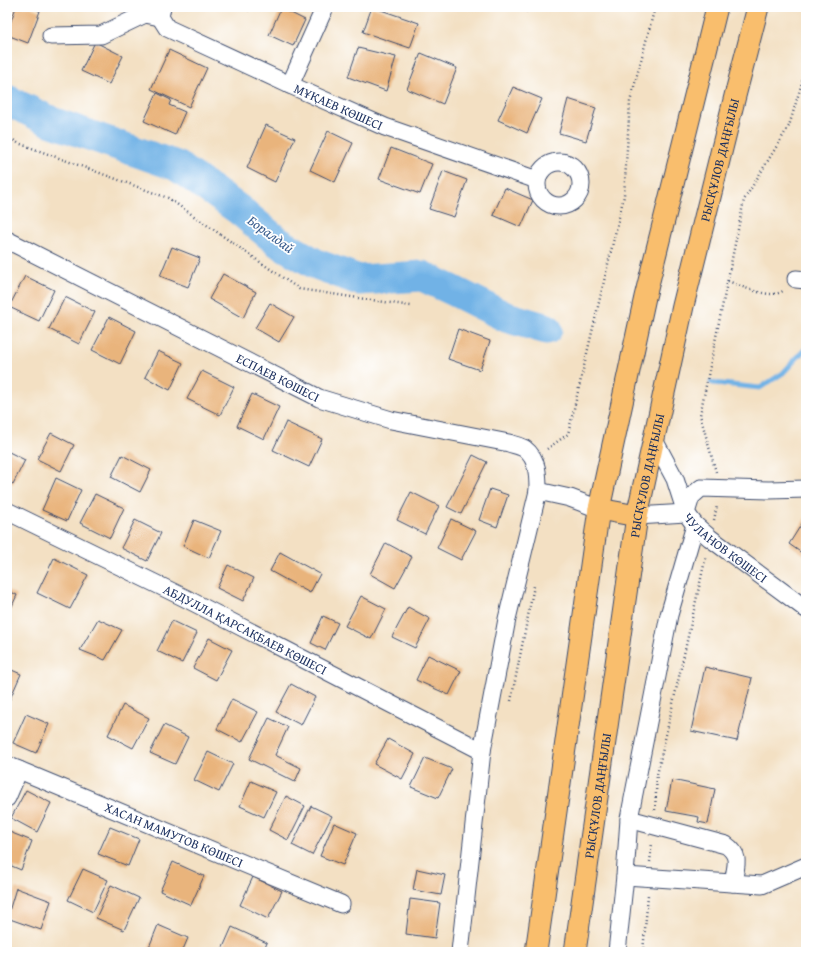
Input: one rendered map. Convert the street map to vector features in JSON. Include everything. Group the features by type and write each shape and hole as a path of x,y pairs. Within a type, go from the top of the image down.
{"main road":[{"name":"РЫСҚҰЛОВ ДАҢҒЫЛЫ","path":"576,952 637,516 683,306 758,7"},
{"path":"753,27 765,7"},
{"path":"536,952 599,509 645,297 716,8"},
{"path":"599,509 637,516"}],"street":[{"path":"290,85 325,7"},
{"path":"51,36 101,35 145,14 161,12"},
{"name":"МҰҚАЕВ КӨШЕСІ","path":"161,12 167,28 290,85 385,127 537,180"},
{"name":"ЕСПАЕВ КӨШЕСІ","path":"7,240 320,398 391,420 509,443 524,449 533,458 538,474 538,491 507,619 482,750 460,952"},
{"path":"653,438 674,479 691,519"},
{"path":"617,952 629,819 669,615 691,519 691,497 701,488 769,490 806,489"},
{"path":"538,491 570,498 599,509"},
{"name":"АБДУЛЛА ҚАРСАҚБАЕВ КӨШЕСІ","path":"7,511 185,598 482,750"},
{"name":"ЧУЛАНОВ КӨШЕСІ","path":"637,516 691,519 710,538 806,609"},
{"path":"7,798 13,768"},
{"name":"ХАСАН МАМУТОВ КӨШЕСІ","path":"13,768 342,904"},
{"path":"629,819 726,845 733,850 736,856 733,883"},
{"path":"625,876 762,885 806,866"}],"path":[{"path":"548,456 546,449 568,434 624,196 630,102 655,7"},
{"path":"7,136 18,143 168,198 298,288 411,306"},
{"path":"728,281 767,294 782,292 801,280"},
{"path":"510,701 536,579"}],"building":[{"path":"16,7 31,7 40,11 28,43 7,35"},
{"path":"241,7 251,7 249,11"},
{"path":"372,7 419,23 410,48 363,32"},
{"path":"516,7 529,7 527,12"},
{"path":"281,8 305,20 293,46 269,35"},
{"path":"95,42 123,56 109,84 81,71"},
{"path":"358,48 396,57 386,91 348,77"},
{"path":"169,50 207,68 189,107 151,89"},
{"path":"421,53 457,68 443,104 407,89"},
{"path":"513,87 542,99 527,133 498,120"},
{"path":"157,93 171,100 169,105 185,112 175,135 144,121"},
{"path":"568,99 596,108 586,141 559,133"},
{"path":"266,125 295,138 275,182 247,168"},
{"path":"328,131 353,143 335,182 310,170"},
{"path":"391,148 432,164 420,194 379,179"},
{"path":"443,171 467,180 454,217 429,209"},
{"path":"505,188 533,200 521,227 493,215"},
{"path":"172,247 200,258 188,287 160,276"},
{"path":"223,274 256,292 243,318 209,299"},
{"path":"25,276 54,290 39,321 9,307"},
{"path":"65,297 95,312 79,344 49,329"},
{"path":"270,303 294,317 279,342 255,328"},
{"path":"109,317 136,331 120,364 92,350"},
{"path":"458,329 490,341 480,370 448,359"},
{"path":"158,351 183,363 170,390 145,377"},
{"path":"202,371 234,387 220,415 187,399"},
{"path":"252,394 279,407 264,439 237,426"},
{"path":"286,422 322,439 309,467 273,450"},
{"path":"51,433 74,445 61,471 37,459"},
{"path":"7,451 25,460 13,484 7,481"},
{"path":"122,455 151,470 140,492 111,477"},
{"path":"473,455 487,462 461,514 447,507"},
{"path":"56,478 81,490 67,521 42,510"},
{"path":"490,489 508,495 497,527 479,520"},
{"path":"411,492 439,506 425,534 397,520"},
{"path":"95,494 124,508 110,538 80,523"},
{"path":"806,517 806,556 789,544"},
{"path":"451,519 476,531 461,560 437,548"},
{"path":"135,520 161,533 147,561 121,548"},
{"path":"194,520 221,531 209,558 183,546"},
{"path":"386,543 412,557 395,588 370,574"},
{"path":"280,552 320,574 310,593 270,571"},
{"path":"54,558 88,575 70,609 37,593"},
{"path":"228,565 254,578 243,601 217,588"},
{"path":"7,590 17,595 7,617"},
{"path":"361,596 386,609 371,639 345,626"},
{"path":"408,607 430,619 415,648 392,637"},
{"path":"323,616 338,623 325,650 311,643"},
{"path":"98,619 122,630 105,660 80,650"},
{"path":"172,621 197,633 182,663 157,651"},
{"path":"209,638 232,650 216,680 193,668"},
{"path":"428,655 461,671 449,695 416,680"},
{"path":"705,667 752,678 737,741 691,731"},
{"path":"7,668 21,674 9,701 7,700"},
{"path":"291,684 315,697 301,725 276,712"},
{"path":"232,699 258,712 242,742 217,729"},
{"path":"123,705 149,718 133,748 108,735"},
{"path":"26,714 49,724 36,753 13,743"},
{"path":"269,718 288,727 275,755 301,768 295,782 249,759"},
{"path":"164,725 188,737 175,764 150,753"},
{"path":"388,739 415,754 402,779 374,764"},
{"path":"208,752 233,764 219,792 194,780"},
{"path":"425,758 452,769 438,798 411,787"},
{"path":"672,780 715,789 708,824 698,822 699,817 666,811"},
{"path":"251,781 276,792 264,817 240,806"},
{"path":"26,790 51,803 37,832 11,818"},
{"path":"286,796 305,806 288,840 269,830"},
{"path":"311,806 332,816 312,855 292,845"},
{"path":"334,823 357,833 343,865 320,856"},
{"path":"110,827 139,839 128,866 98,854"},
{"path":"7,831 32,841 21,870 7,864"},
{"path":"173,862 204,876 191,905 160,891"},
{"path":"83,869 108,880 93,912 68,900"},
{"path":"417,869 445,875 441,895 413,890"},
{"path":"253,877 282,891 268,919 240,905"},
{"path":"111,885 139,898 124,930 96,918"},
{"path":"16,888 51,901 41,930 7,918"},
{"path":"410,899 440,903 435,938 406,934"},
{"path":"158,925 188,938 182,952 147,952"},
{"path":"232,927 267,943 263,952 221,952"}],"waterway":[{"name":"Боралдай","path":"7,100 52,122 177,166 238,209 278,242 316,264 359,280 422,276 506,317 547,329"},
{"path":"711,382 760,388 783,373 806,348"}]}
